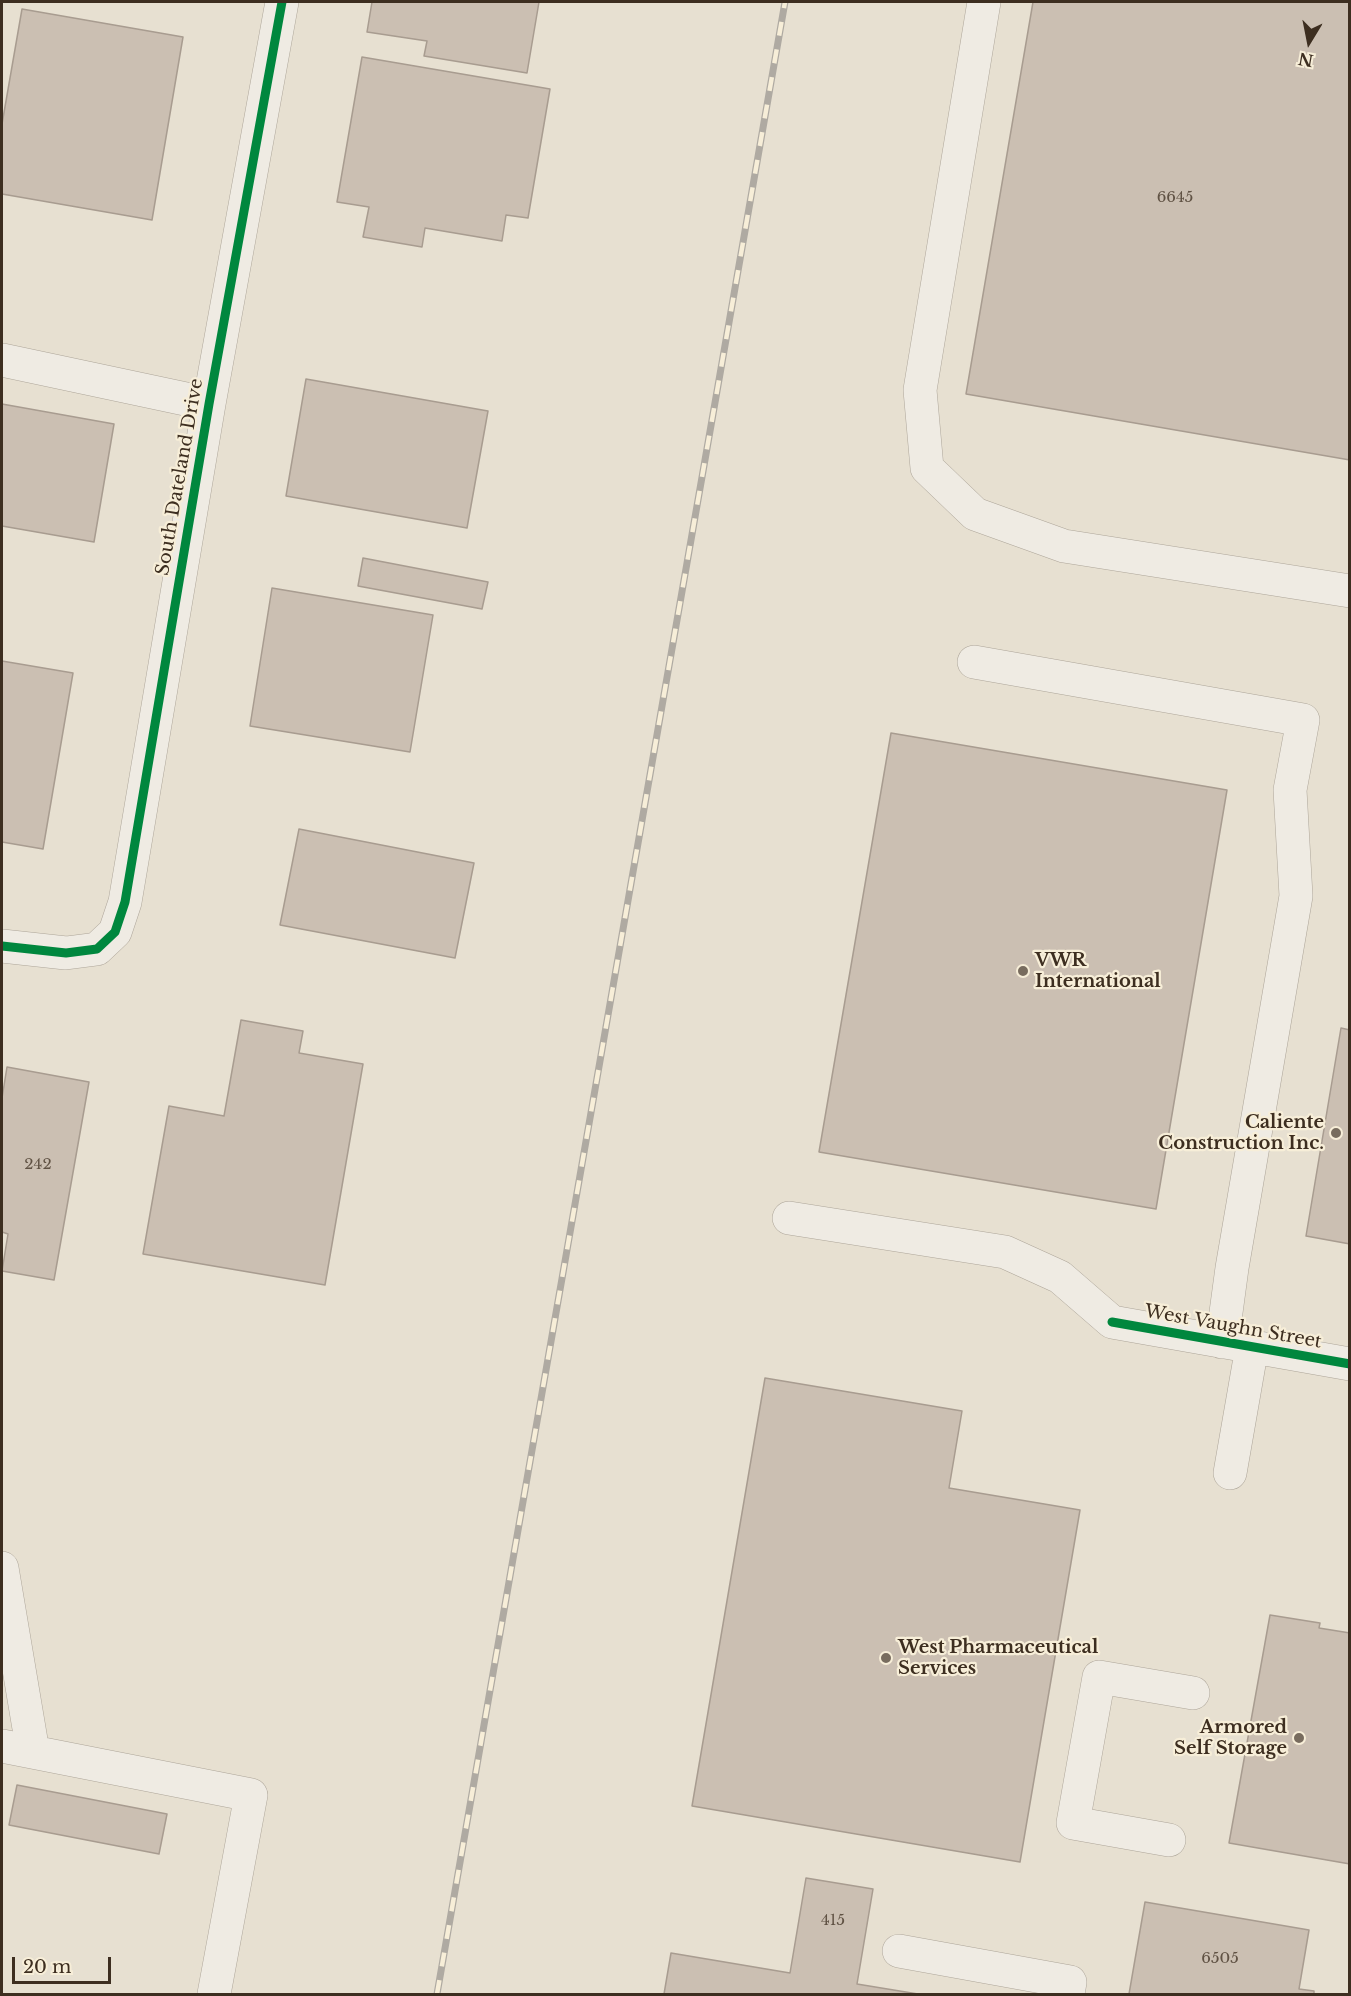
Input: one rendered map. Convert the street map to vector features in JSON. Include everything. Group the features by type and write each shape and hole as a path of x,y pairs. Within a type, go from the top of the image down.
{"street":[{"name":"South Dateland Drive","path":"2,946 66,953 97,949 115,932 125,902 209,404 282,2"},
{"path":"984,2 920,390 927,468 975,514 1064,546 1350,591"},
{"path":"2,360 209,404"},
{"path":"974,662 1303,720 1290,790 1296,896 1232,1268 1237,1345 1230,1473"},
{"name":"West Vaughn Street","path":"789,1218 1005,1252 1060,1277 1112,1322 1350,1364"},
{"path":"2,1568 33,1752"},
{"path":"1169,1840 1073,1823 1099,1677 1193,1693"},
{"path":"2,1746 251,1796 214,1995"},
{"path":"899,1951 1070,1982 1068,1995"}],"building":[{"path":"372,2 539,2 527,73 424,56 427,41 367,32"},
{"path":"1033,2 1350,2 1350,460 966,394"},
{"path":"22,9 183,37 152,220 2,194 2,124"},
{"path":"362,57 550,89 528,218 506,215 502,241 425,228 422,247 363,237 369,207 337,202"},
{"path":"306,379 488,411 467,528 286,496"},
{"path":"2,404 114,424 94,542 2,526"},
{"path":"363,558 488,582 482,609 358,586"},
{"path":"272,588 433,615 410,752 250,726"},
{"path":"2,661 73,673 43,849 2,842"},
{"name":"VWR International","path":"891,733 1227,790 1156,1209 819,1152"},
{"path":"299,829 474,863 455,958 280,925"},
{"path":"241,1020 303,1031 299,1053 363,1064 325,1285 143,1254 169,1106 224,1116"},
{"name":"Caliente Construction Inc.","path":"1341,1028 1350,1030 1350,1244 1306,1236"},
{"path":"7,1067 89,1082 54,1280 2,1271 8,1234 2,1232 2,1098"},
{"name":"West Pharmaceutical Services","path":"765,1378 962,1411 949,1488 1080,1510 1020,1862 692,1806"},
{"name":"Armored Self Storage","path":"1270,1615 1320,1623 1319,1628 1350,1633 1350,1864 1229,1843"},
{"path":"17,1785 167,1814 159,1854 9,1825"},
{"path":"806,1878 873,1889 857,1984 918,1994 664,1994 671,1953 790,1973"},
{"path":"1145,1902 1309,1930 1299,1989 1314,1991 1314,1994 1129,1994"}],"railway":[{"path":"437,1994 785,2"}],"cycle path":[{"path":"2,946 66,953 97,949 115,932 125,902 209,404 282,2"},
{"path":"1112,1322 1350,1364"}],"place":[{"name":"VWR International","path":"1023,971"},
{"name":"Caliente Construction Inc.","path":"1336,1133"},
{"name":"West Pharmaceutical Services","path":"886,1658"},
{"name":"Armored Self Storage","path":"1299,1738"}]}
